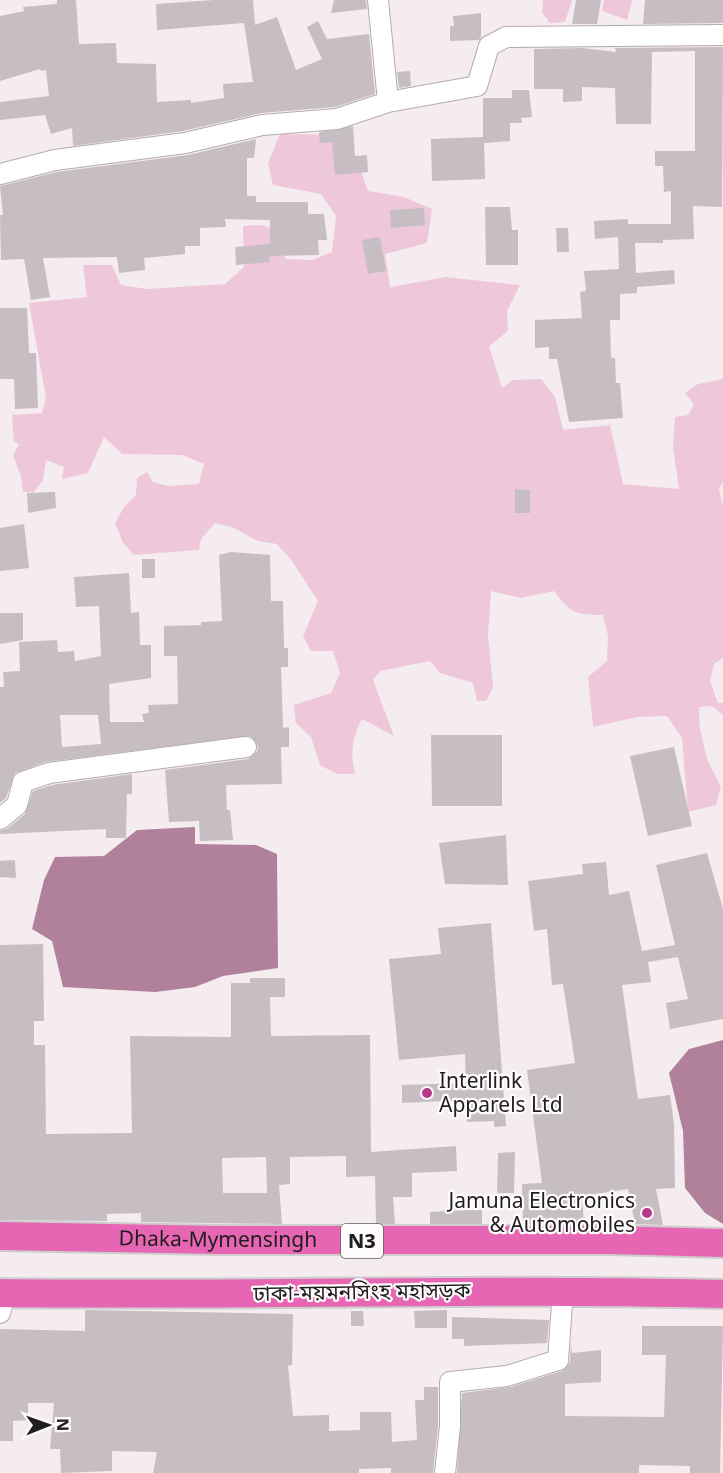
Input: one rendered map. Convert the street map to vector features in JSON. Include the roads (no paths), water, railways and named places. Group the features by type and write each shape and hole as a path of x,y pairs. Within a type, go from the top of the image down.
{"highway":[{"name":"Dhaka-Mymensingh","path":"0,1236 267,1241 610,1240 723,1243"},
{"name":"ঢাকা-ময়মনসিংহ মহাসড়ক","path":"2,1300 217,1294 563,1290 723,1294"}],"street":[{"path":"378,0 388,102"},
{"path":"0,174 55,160 185,143 262,125 337,118 388,102 477,86 489,46 506,37 723,35"},
{"path":"0,819 17,805 23,782 27,779 49,773 246,747"},
{"path":"445,1473 450,1426 450,1382 507,1376 558,1360 563,1290"}],"place":[{"name":"Interlink Apparels Ltd","path":"427,1093"},
{"name":"Jamuna Electronics & Automobiles","path":"647,1213"}]}
